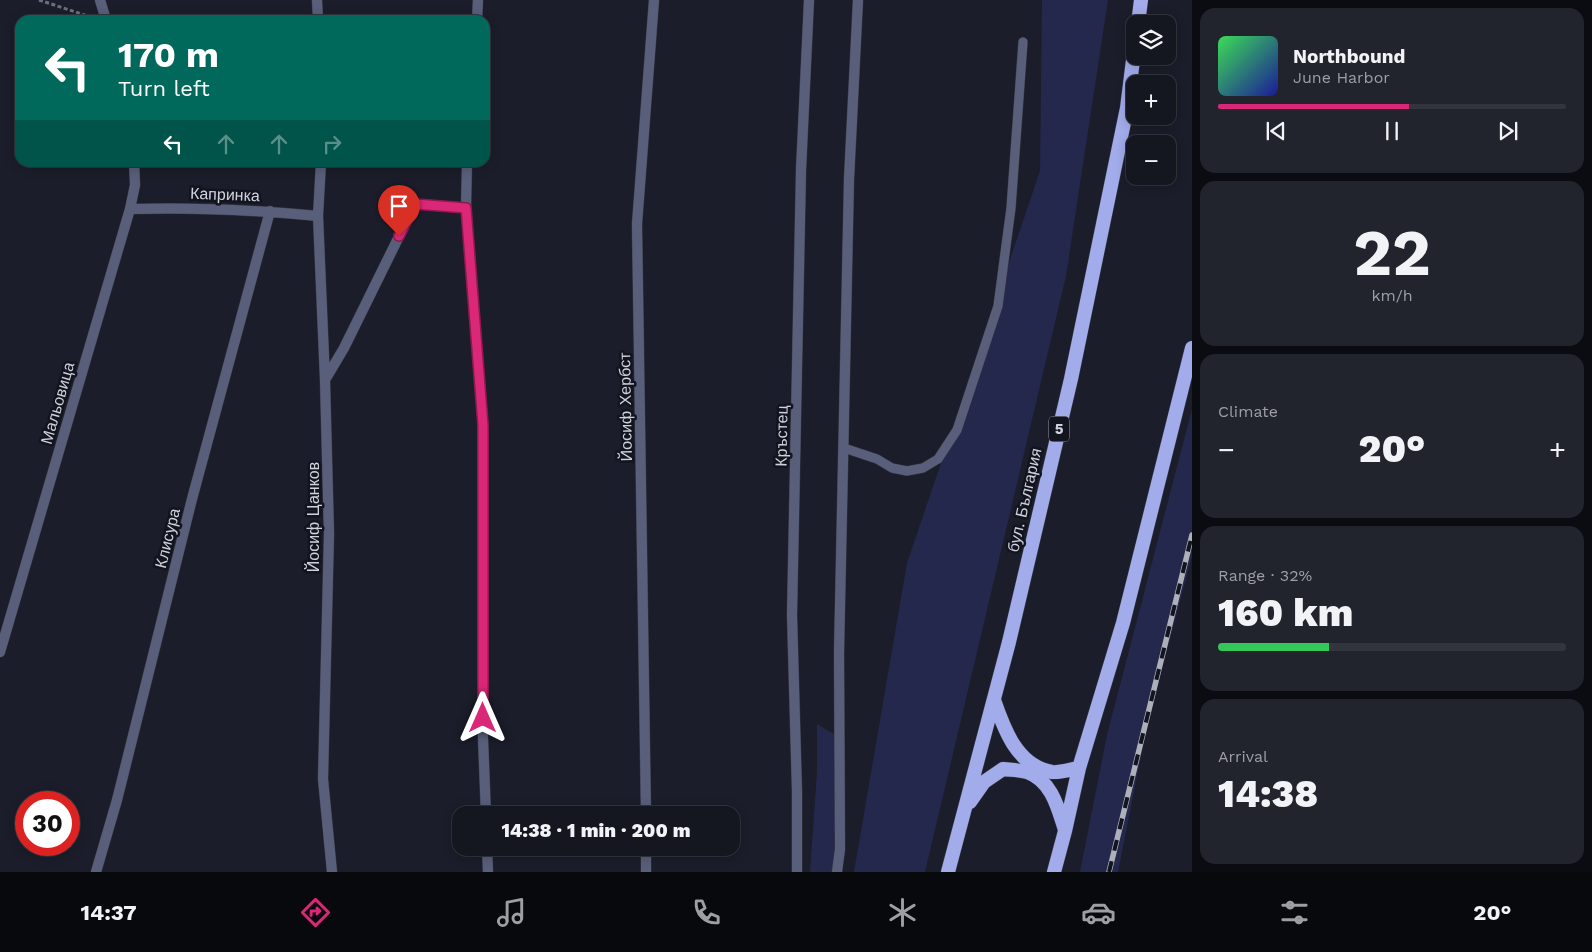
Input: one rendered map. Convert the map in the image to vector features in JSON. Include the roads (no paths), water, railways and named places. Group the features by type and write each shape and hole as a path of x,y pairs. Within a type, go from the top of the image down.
{"highway":[{"path":"1139,15 1141,0"},
{"name":"бул. България","path":"948,872 1009,642 1071,378 1127,108 1132,65"},
{"path":"1054,872 1079,768 1123,623 1192,348"},
{"path":"994,700 1004,729 1016,749 1035,766 1054,772 1079,768"},
{"path":"964,810 984,782 1003,769 1026,772 1039,779 1053,794 1065,831"}],"street":[{"path":"100,0 104,15"},
{"path":"317,0 318,15"},
{"path":"477,15 478,0"},
{"name":"Йосиф Хербст","path":"646,806 637,224 654,0"},
{"name":"Кръстец","path":"797,872 797,792 792,606 801,170 809,0"},
{"path":"837,872 840,849 839,653 849,179 858,0"},
{"name":"Мальовица","path":"0,652 130,209 135,185 134,167"},
{"name":"Йосиф Цанков","path":"320,167 318,216 329,534 323,779 332,872"},
{"path":"468,167 466,208 483,425 483,738 486,806"},
{"path":"325,380 344,348 415,204 466,208"},
{"name":"Капринка","path":"130,209 176,208 270,211 318,216"},
{"name":"Клисура","path":"96,872 117,800 194,489 270,211"},
{"path":"487,856 488,872"},
{"path":"646,856 646,872"}],"lane":[{"path":"844,448 877,460 892,468 907,471 923,468 938,459 957,430 998,306 1011,208 1023,42"}],"railway":[{"path":"1109,872 1192,535"}]}
